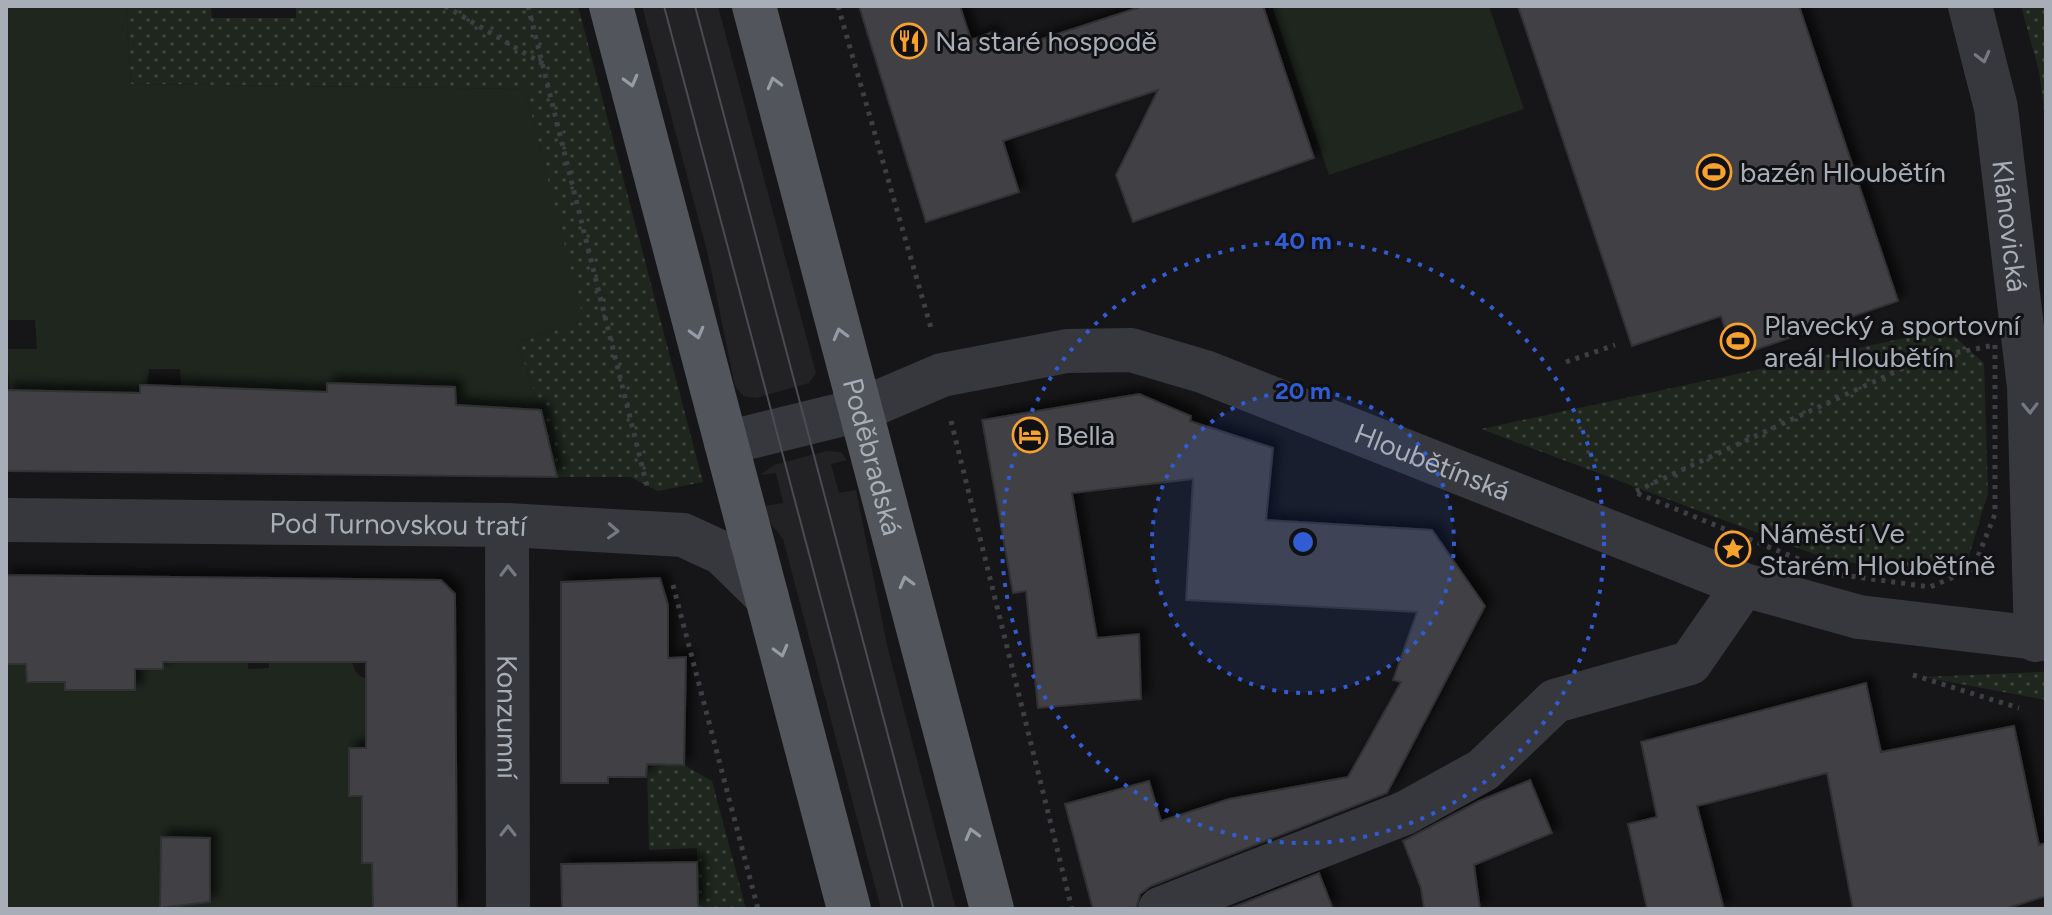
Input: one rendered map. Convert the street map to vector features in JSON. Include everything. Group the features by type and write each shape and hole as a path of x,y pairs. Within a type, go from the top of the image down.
{"main road":[{"path":"611,6 849,909"},
{"name":"Poděbradská","path":"754,6 992,909"}],"street":[{"name":"Klánovická","path":"1970,6 1996,108 2029,387 2041,639"},
{"name":"Hloubětínská","path":"726,443 860,410 942,375 1067,351 1131,350 1205,372 1744,585 1859,617 2041,639"},
{"name":"Pod Turnovskou tratí","path":"6,520 507,525 659,533 705,542 738,565 767,597"},
{"name":"Konzumní","path":"507,525 508,909"},
{"path":"1160,909 1405,813 1483,770 1555,701 1690,663 1744,585"}],"path":[{"path":"445,6 543,64"},
{"path":"528,6 659,533 758,909"},
{"path":"838,6 932,333"},
{"path":"1566,362 1615,345"},
{"path":"1634,492 1923,359 1995,345 1995,514 1970,569"},
{"path":"949,412 1072,909"},
{"path":"1906,673 2019,708"}],"shaded area":[{"path":"6,6 126,6 131,84 525,89 584,321 517,343 541,410 456,405 454,387 216,403 217,387 181,386 180,369 149,369 137,472 10,391 6,349 37,349 35,320 6,320"},
{"path":"126,6 211,6 212,18 296,18 296,6 578,6 703,482 658,491 630,477 557,477 541,410 517,343 583,321 525,89 131,84"},
{"path":"642,6 718,6 816,373 809,383 756,398 743,396 735,386 708,255"},
{"path":"1272,6 1489,6 1524,109 1329,175"},
{"path":"2021,6 2046,6 2046,126 2039,71"},
{"path":"1946,329 1984,363 1988,493 1968,559 1925,574 1827,559 1481,429"},
{"path":"826,451 841,452 847,460 831,464 839,493 856,490 887,645 956,909 881,909 783,539 768,520 764,506 783,503 776,473 760,475 774,465"},
{"path":"164,577 215,577 214,655 248,662 248,669 269,668 269,662 350,648 353,665 359,675 386,681 366,748 349,749 349,796 366,796 362,862 376,863 373,909 6,909 6,664 26,653 27,682 40,682 39,664 66,664 65,689 135,690 135,669 162,669","holes":["161,837 210,838 210,901 161,908"]},
{"path":"2046,671 2046,700 1923,677 2040,672"},
{"path":"647,764 684,765 712,781 746,909 697,909 697,848 649,850"}],"building":[{"path":"859,6 960,6 971,40 992,32 999,53 1143,6 1263,6 1314,158 1133,222 1116,175 1158,90 1003,141 1019,192 926,222"},
{"name":"bazén Hloubětín","path":"1518,6 1799,6 1898,301 1734,357 1721,316 1632,346"},
{"path":"327,383 455,387 456,405 541,410 557,477 6,471 6,390 140,393 140,385 148,385 327,392"},
{"path":"1139,394 1191,416 1190,421 1273,448 1266,520 1432,530 1485,606 1387,793 1151,886 1140,894 1136,909 1093,909 1065,804 1149,781 1161,821 1229,799 1348,777 1401,682 1393,680 1417,612 1186,600 1193,479 1072,493 1097,638 1139,634 1141,699 1038,708 1026,591 1013,593 982,420"},
{"path":"6,575 441,580 455,594 457,909 373,909 372,863 362,863 362,796 349,796 349,748 366,748 366,662 163,662 163,669 135,669 135,690 65,690 65,682 27,682 26,664 6,664"},
{"path":"660,578 668,605 668,658 686,657 684,765 647,764 646,777 608,777 608,783 561,783 561,582"},
{"path":"1866,683 1881,752 2014,726 2039,845 2046,843 2046,896 2005,909 1853,909 1827,773 1697,806 1724,909 1647,909 1628,824 1657,817 1641,742"},
{"path":"1530,780 1552,833 1474,865 1480,909 1424,909 1421,888 1403,841 1479,801"},
{"path":"161,837 210,838 210,902 160,908"},
{"path":"697,862 698,909 562,909 561,864"},
{"path":"1319,873 1333,909 1229,909"}],"tram line":[{"path":"664,6 903,909"},
{"path":"695,6 934,909"}],"place":[{"name":"Na staré hospodě","path":"909,41"},
{"name":"bazén Hloubětín","path":"1714,172"},
{"name":"Plavecký a sportovní areál Hloubětín","path":"1738,341"},
{"name":"Bella","path":"1030,435"},
{"name":"Náměstí Ve Starém Hloubětíně","path":"1733,549"}]}
